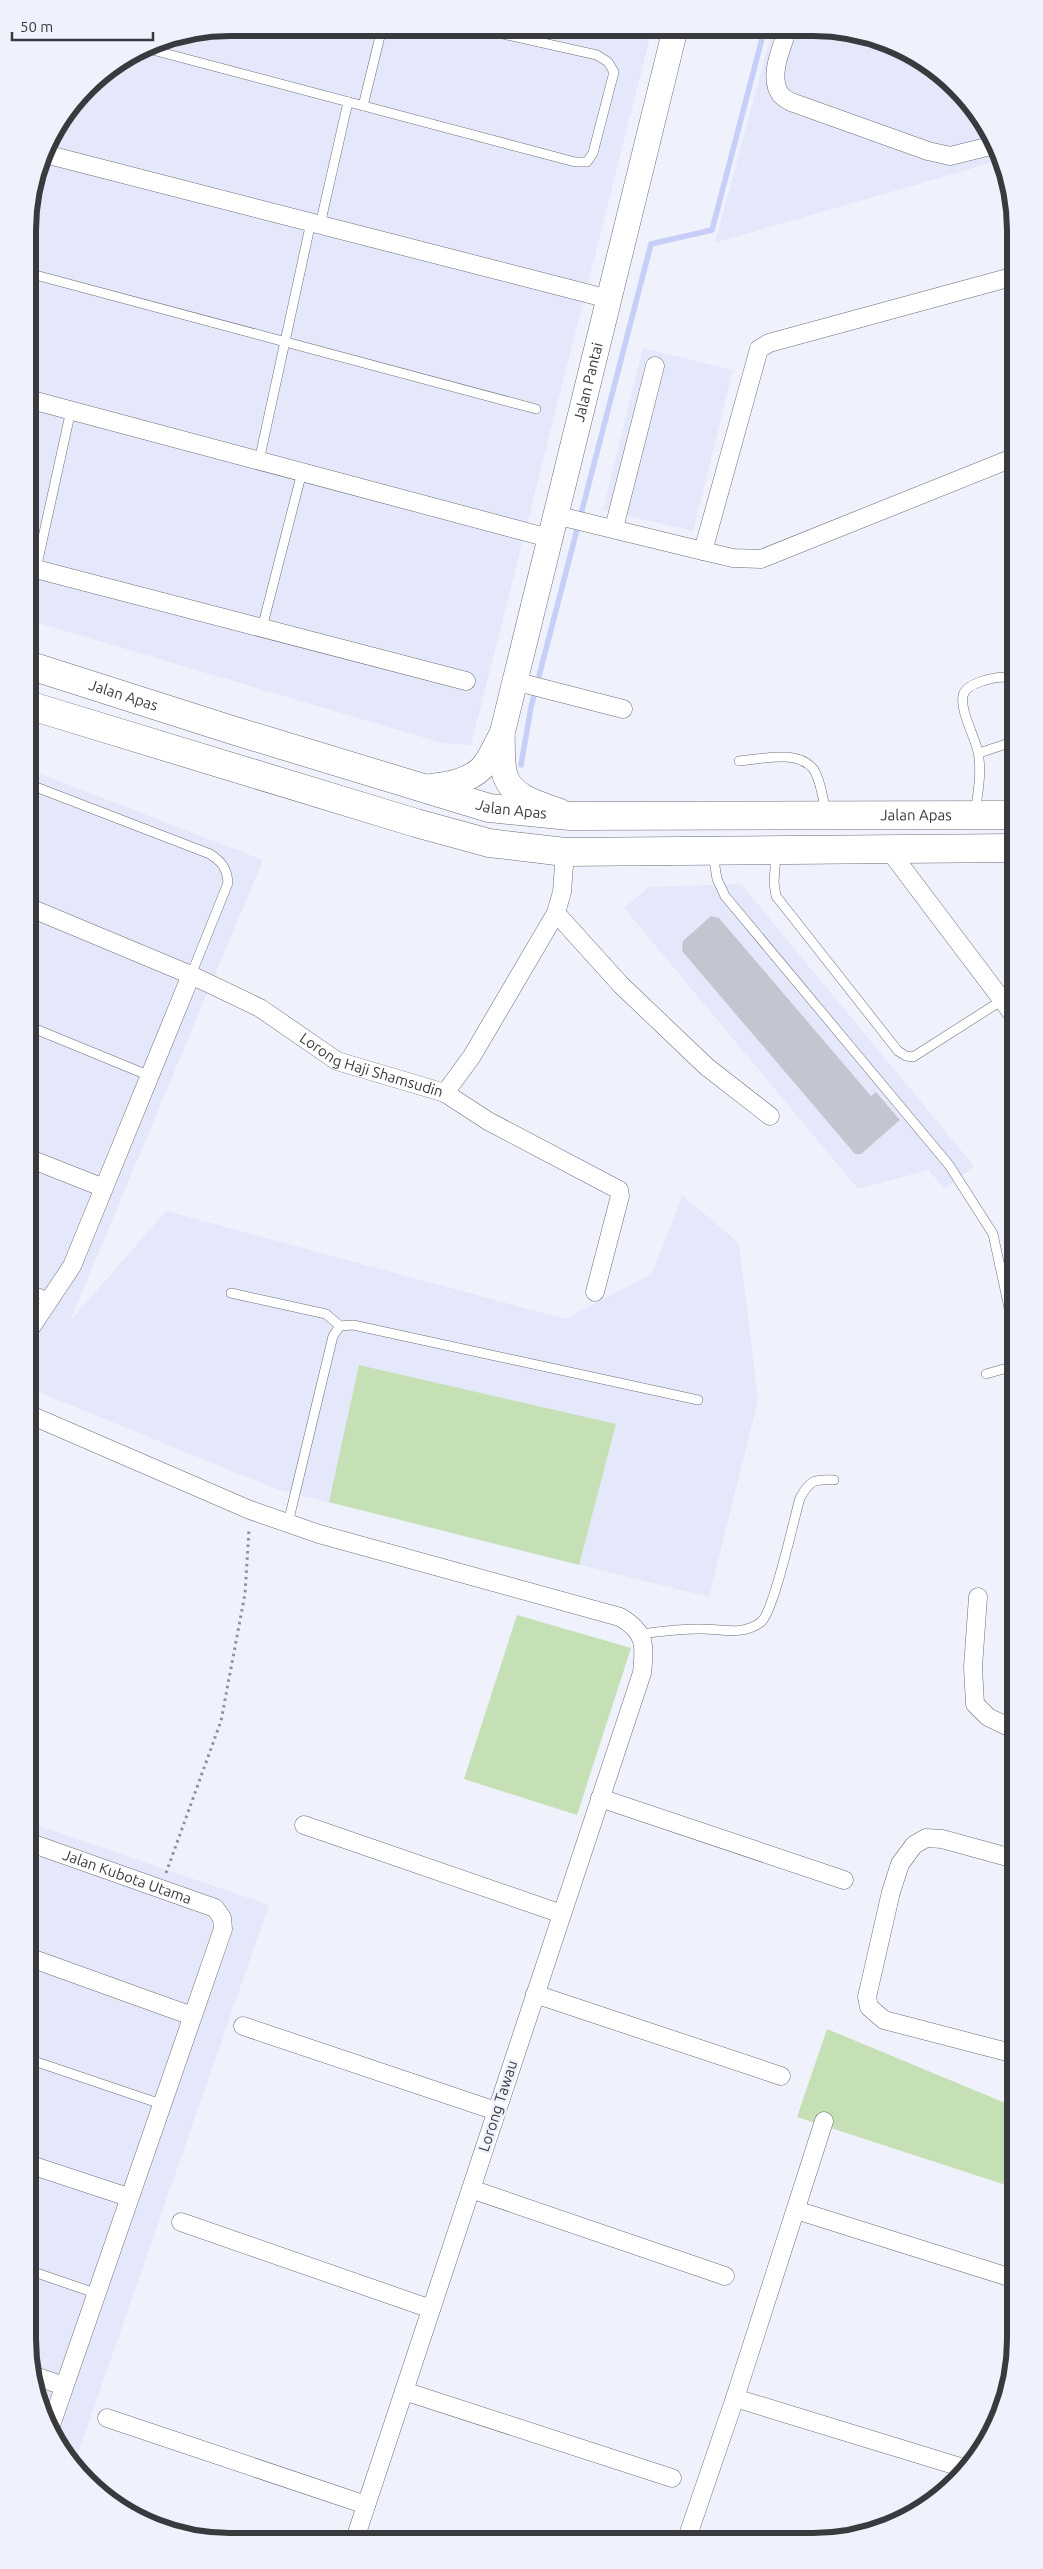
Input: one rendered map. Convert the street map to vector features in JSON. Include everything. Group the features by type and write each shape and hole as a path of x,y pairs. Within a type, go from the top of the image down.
{"highway":[{"name":"Jalan Apas","path":"36,668 488,808 570,816 1007,815"},
{"path":"36,696 108,728"},
{"path":"36,707 425,826 489,843 565,852 1007,848"}],"street":[{"name":"Jalan Pantai","path":"502,734 521,683 609,299 674,36"},
{"path":"786,36 778,61 776,79 779,93 790,102 928,151 950,156 988,147"},
{"path":"51,156 609,299"},
{"path":"703,551 759,349 769,343 1007,278"},
{"path":"606,526 655,366"},
{"path":"36,401 302,472 557,523 606,526 733,558 760,559 1007,461"},
{"path":"36,569 466,681"},
{"path":"521,683 623,709"},
{"path":"419,788 448,784 470,776 482,767 502,734"},
{"path":"502,734 506,777 516,791 531,801 570,816"},
{"path":"889,850 1007,1004"},
{"name":"Lorong Haji Shamsudin","path":"36,910 191,975 260,1008 337,1060 445,1093 472,1056 556,913 562,892 565,852"},
{"path":"556,913 622,986 707,1067 770,1116"},
{"path":"36,1320 72,1266 191,975"},
{"path":"445,1093 488,1121 619,1190 620,1196 595,1292"},
{"path":"36,1161 104,1188"},
{"path":"36,1417 250,1510 320,1534 620,1617 633,1625 640,1634"},
{"path":"978,1596 973,1668 975,1704 988,1717 1007,1726"},
{"name":"Lorong Tawau","path":"357,2533 642,1673 644,1657 640,1634"},
{"path":"600,1798 844,1880"},
{"path":"304,1825 562,1914"},
{"path":"1007,1857 942,1839 926,1838 914,1845 900,1864 891,1892 867,1997 869,2007 884,2020 1007,2052"},
{"name":"Jalan Kubota Utama","path":"36,1845 215,1908 222,1918 223,1930 192,2016"},
{"path":"36,1960 192,2016 53,2418"},
{"path":"535,1994 781,2076"},
{"path":"243,2026 496,2111"},
{"path":"689,2533 735,2398 824,2121"},
{"path":"36,2167 128,2197"},
{"path":"471,2189 725,2276"},
{"path":"796,2210 1007,2276"},
{"path":"181,2222 431,2309"},
{"path":"40,2378 64,2386"},
{"path":"404,2391 672,2478"},
{"path":"735,2398 959,2467"},
{"path":"107,2418 366,2505"}],"lane":[{"path":"363,106 380,36"},
{"path":"156,51 575,162 587,162 593,153 614,72 608,62 597,55 512,36"},
{"path":"259,461 285,342 348,102"},
{"path":"36,275 536,409"},
{"path":"36,552 71,410"},
{"path":"262,628 302,472"},
{"path":"975,816 980,778 978,753 962,695 967,688 996,677 1007,678"},
{"path":"978,753 1007,744"},
{"path":"739,761 791,757 804,761 814,771 828,816"},
{"path":"36,787 210,854 221,861 227,872 228,883 220,908 191,975"},
{"path":"776,849 774,884 776,896 898,1052 913,1057 1004,999"},
{"path":"713,851 717,879 725,896 949,1165 993,1234 1007,1299"},
{"path":"36,1029 150,1076"},
{"path":"36,1292 51,1298"},
{"path":"232,1293 326,1314 340,1326 353,1325 698,1400"},
{"path":"288,1523 333,1336 340,1326"},
{"path":"986,1374 1007,1368"},
{"path":"640,1634 702,1629 726,1632 746,1629 762,1622 771,1605 800,1498 807,1486 817,1479 834,1480"},
{"path":"36,2062 161,2104"},
{"path":"36,2273 95,2293"}],"path":[{"path":"161,1888 220,1721 245,1594 250,1510"}],"shaded area":[{"path":"230,36 650,36 471,745 442,743 36,622 36,230 40,192 56,145 62,133 84,102 112,76 133,62 156,51 192,40"},
{"path":"771,36 813,36 851,40 887,51 910,62 941,84 959,102 981,133 994,162 715,243"},
{"path":"643,348 733,370 693,531 603,510"},
{"path":"36,772 263,860 70,1321 166,1211 565,1319 652,1274 682,1195 739,1243 758,1400 709,1597 279,1490 36,1391"},
{"path":"741,884 974,1166 945,1189 928,1170 858,1189 624,908 649,887"},
{"path":"36,1825 269,1905 77,2458 62,2436 51,2413 40,2377 36,2339"}],"green space":[{"path":"359,1365 616,1424 579,1565 329,1502"},
{"path":"517,1615 631,1648 577,1815 464,1779"},
{"path":"827,2029 1007,2104 1007,2185 797,2117"}],"building":[{"path":"711,916 719,918 871,1096 876,1092 900,1120 861,1154 855,1154 682,951 683,941"}],"waterway":[{"path":"521,765 531,707 651,244 712,230 763,36"}]}
